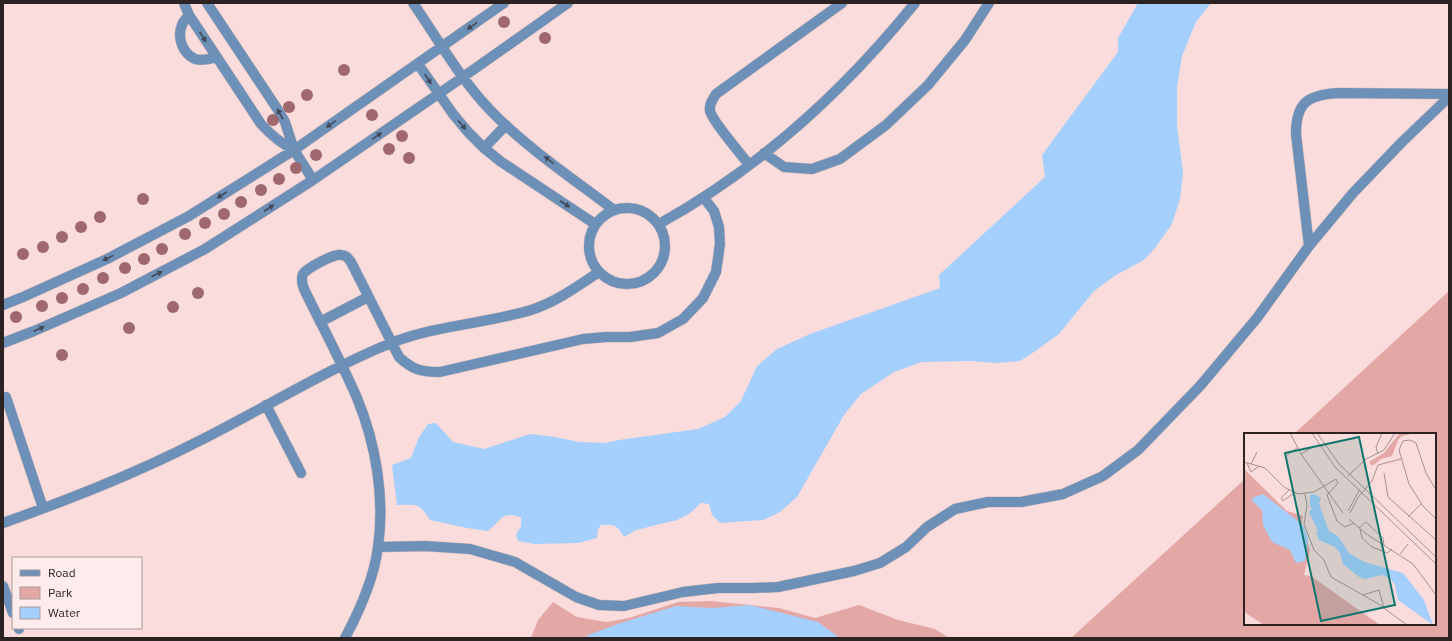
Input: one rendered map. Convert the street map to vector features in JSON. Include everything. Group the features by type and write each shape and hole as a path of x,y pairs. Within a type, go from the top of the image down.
{"street":[{"path":"184,3 189,15 266,129 281,144 294,150"},
{"path":"207,3 278,110 285,122 294,150 312,180"},
{"path":"413,3 463,77 490,110 520,138 614,210"},
{"path":"3,304 23,297 107,259 189,216 294,150 504,3"},
{"path":"3,343 121,293 205,249 312,180 438,95 568,3"},
{"path":"749,165 710,112 711,102 716,94 842,3"},
{"path":"658,224 704,198 749,165 800,124 847,80 891,32 915,3"},
{"path":"764,153 784,167 812,169 840,159 886,125 928,85 965,40 989,3"},
{"path":"189,15 182,23 179,33 181,44 187,53 196,59 206,60 217,57"},
{"path":"418,64 438,95 468,132 484,148 500,161 596,224"},
{"path":"1309,246 1296,134 1296,120 1301,107 1311,97 1338,92 1449,94"},
{"path":"378,548 425,546 470,549 514,562 576,597 599,605 624,606 690,591 718,588 778,587 854,571 880,563 906,548 927,527 955,509 988,502 1021,502 1064,494 1103,476 1138,450 1200,386 1257,318 1309,246 1353,193 1402,142 1449,97"},
{"path":"484,148 506,125"},
{"path":"345,638 360,609 371,578 378,548 380,510 377,472 367,428 357,400 304,289 301,282 302,276 307,270 334,256 340,254 347,256 399,357 410,367 424,372 440,372 583,339 606,337 630,338 658,333 683,319 703,298 716,272 720,244 719,227 714,212 704,198"},
{"path":"626,207 639,209 650,215 658,224 664,236 665,248 662,260 655,271 646,279 634,283 621,283 609,279 599,272 592,261 589,248 590,236 596,224 604,216 614,210 626,207"},
{"path":"3,523 126,475 194,444 341,366 392,343 422,332 459,324 496,319 532,310 567,294 599,272"},
{"path":"320,322 368,297"},
{"path":"6,397 43,508"},
{"path":"266,405 301,473"},
{"path":"3,586 12,610"}],"green space":[{"path":"1449,291 1449,638 1071,638 1244,480 1244,625 1436,625 1436,433 1295,433"},
{"path":"711,601 779,608 815,618 859,605 898,620 935,629 949,638 531,638 538,620 553,602 577,617 606,622 629,618 678,602"}],"water":[{"path":"1138,3 1211,3 1196,22 1182,56 1177,87 1177,125 1183,173 1180,199 1172,224 1155,248 1144,260 1116,275 1094,291 1059,334 1034,352 1020,361 996,363 970,361 922,362 894,372 861,394 844,415 797,497 780,512 763,520 720,523 712,515 709,504 701,503 689,514 677,520 636,530 624,537 615,526 601,525 598,529 597,538 578,543 535,544 518,541 516,535 521,526 521,518 515,516 510,515 503,517 488,531 430,520 420,507 414,505 397,505 392,465 411,458 419,437 428,424 436,423 453,442 484,449 530,434 579,442 605,443 698,429 725,417 741,401 757,366 777,349 810,334 940,288 939,275 1045,177 1042,155 1118,52 1118,38"},
{"path":"750,605 818,622 840,638 586,638 588,635 624,622 676,606 712,608"}]}
